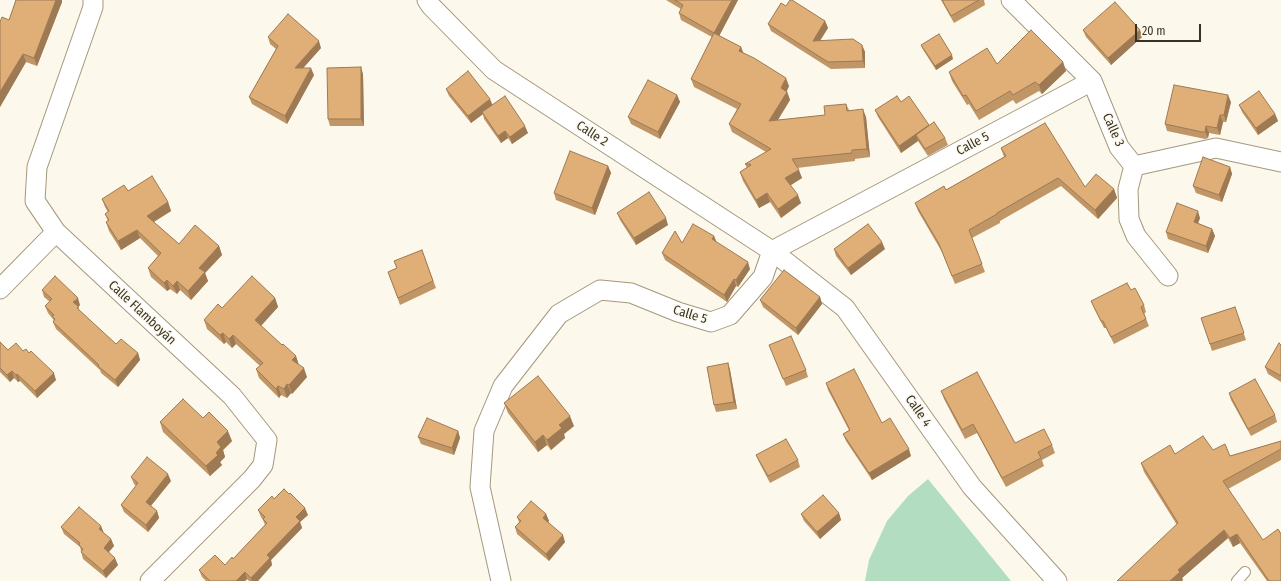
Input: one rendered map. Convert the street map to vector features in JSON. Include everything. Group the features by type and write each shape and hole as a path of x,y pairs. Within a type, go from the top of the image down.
{"street":[{"name":"Calle Flamboyán","path":"93,0 93,7 37,167 35,201 56,232 232,396 267,440 263,465 252,479 150,581"},
{"name":"Calle 2","path":"427,0 431,6 494,70 772,251"},
{"name":"Calle 3","path":"1011,0 1092,81 1118,147 1134,166"},
{"name":"Calle 5","path":"501,581 480,487 484,431 503,386 559,314 600,290 631,293 678,312 711,322 730,315 763,277 772,251 1092,81"},
{"path":"1168,276 1136,236 1129,219 1128,189 1134,166 1216,148 1281,162"},
{"path":"0,289 56,232"},
{"name":"Calle 4","path":"772,251 845,308 972,487 1057,581"}],"lane":[{"path":"1238,581 1245,572"}],"green space":[{"path":"928,479 1011,581 865,581 869,560 887,521 908,496"}],"building":[{"path":"16,0 56,0 34,58 23,54 0,92 0,22 2,17 9,20"},
{"path":"675,0 732,0 714,33 679,13 683,5"},
{"path":"790,0 825,21 813,41 853,39 862,45 863,61 828,62 768,24 781,3 786,6"},
{"path":"942,0 979,0 951,16"},
{"path":"1115,2 1140,30 1108,58 1083,30"},
{"path":"288,14 319,41 295,68 311,68 285,116 249,97 278,46 268,37"},
{"path":"1031,30 1063,62 1039,85 1035,82 1013,95 1010,91 976,111 966,95 963,96 949,72 987,48 997,64"},
{"path":"714,33 741,47 739,51 754,58 786,78 781,88 787,92 769,121 825,115 824,106 846,104 847,111 863,109 867,149 852,150 852,153 792,159 799,170 785,178 798,195 778,209 767,193 756,200 740,172 751,165 745,164 771,149 729,124 741,104 691,79"},
{"path":"939,34 952,55 935,66 921,45"},
{"path":"361,67 361,119 328,119 327,68"},
{"path":"468,71 490,99 468,116 446,89"},
{"path":"648,80 677,95 658,132 628,117"},
{"path":"1174,85 1228,95 1224,115 1220,115 1217,128 1206,126 1205,132 1202,132 1165,124"},
{"path":"1259,91 1275,114 1256,128 1239,105"},
{"path":"505,96 525,126 510,137 505,131 498,136 482,112"},
{"path":"897,96 901,102 909,96 929,125 899,146 875,110"},
{"path":"934,122 945,138 925,149 916,135"},
{"path":"1045,123 1085,187 1096,174 1114,189 1095,210 1058,178 969,230 982,264 952,276 939,244 915,203 944,186 946,190 1006,156 1001,148"},
{"path":"570,151 608,166 592,208 554,193"},
{"path":"1203,157 1230,167 1219,195 1193,186"},
{"path":"152,176 168,202 147,216 179,244 195,225 219,246 199,268 205,272 188,291 177,281 173,286 167,280 164,283 148,268 161,253 137,230 118,241 106,222 109,220 105,214 109,211 102,199 124,185 128,191"},
{"path":"649,192 666,218 634,238 617,213"},
{"path":"1177,203 1198,211 1194,222 1212,229 1206,246 1166,232"},
{"path":"693,224 714,236 712,239 748,262 736,280 734,279 724,295 662,253 675,231 682,243"},
{"path":"868,224 882,242 848,268 834,249"},
{"path":"422,250 433,281 398,298 388,272 397,268 394,261"},
{"path":"784,270 820,297 796,328 760,300"},
{"path":"55,276 78,298 73,302 79,307 77,308 116,344 121,339 138,353 115,380 98,366 99,365 53,322 55,319 52,316 54,315 45,306 52,299 42,290"},
{"path":"252,276 275,298 255,320 296,356 292,360 304,368 289,385 287,384 284,389 278,386 276,389 256,369 263,363 233,335 229,339 223,333 220,335 204,320 218,304 222,308"},
{"path":"1127,283 1131,290 1135,288 1144,305 1141,307 1146,319 1111,337 1091,301"},
{"path":"1235,307 1244,333 1210,344 1201,318"},
{"path":"791,336 806,370 783,379 769,345"},
{"path":"0,342 8,350 16,343 23,351 26,349 29,353 31,351 54,373 35,391 12,371 7,375 0,368"},
{"path":"1279,343 1281,345 1281,376 1265,367"},
{"path":"728,363 734,402 714,405 707,367"},
{"path":"854,369 882,423 890,418 909,449 869,473 843,434 850,430 826,383"},
{"path":"977,372 1015,443 1044,429 1052,445 1038,452 1041,458 1002,478 973,424 962,430 941,391"},
{"path":"538,376 570,416 559,425 562,428 547,440 543,435 535,442 504,403"},
{"path":"1255,379 1275,415 1248,429 1229,393"},
{"path":"183,399 203,418 209,412 228,431 217,442 221,447 216,453 218,455 206,466 160,422"},
{"path":"427,418 458,431 452,448 418,437"},
{"path":"1203,436 1213,450 1225,444 1230,456 1281,441 1281,449 1223,481 1263,540 1278,529 1281,534 1281,581 1269,581 1237,534 1230,538 1224,530 1178,570 1180,572 1170,581 1117,581 1178,523 1141,463 1170,445 1175,454"},
{"path":"786,439 798,460 768,476 756,455"},
{"path":"147,457 168,474 146,502 157,511 146,525 121,505 138,483 131,477"},
{"path":"284,489 305,508 296,517 300,521 267,555 270,558 251,578 245,572 236,581 210,581 199,570 215,555 225,565 232,557 233,559 267,523 263,519 265,517 258,510 272,496 274,499"},
{"path":"823,495 839,513 817,532 801,514"},
{"path":"531,501 546,514 543,518 563,535 546,554 515,527 521,521 517,517"},
{"path":"79,507 101,526 99,529 111,539 104,548 115,558 103,571 81,552 83,549 79,545 80,543 61,527"}]}
